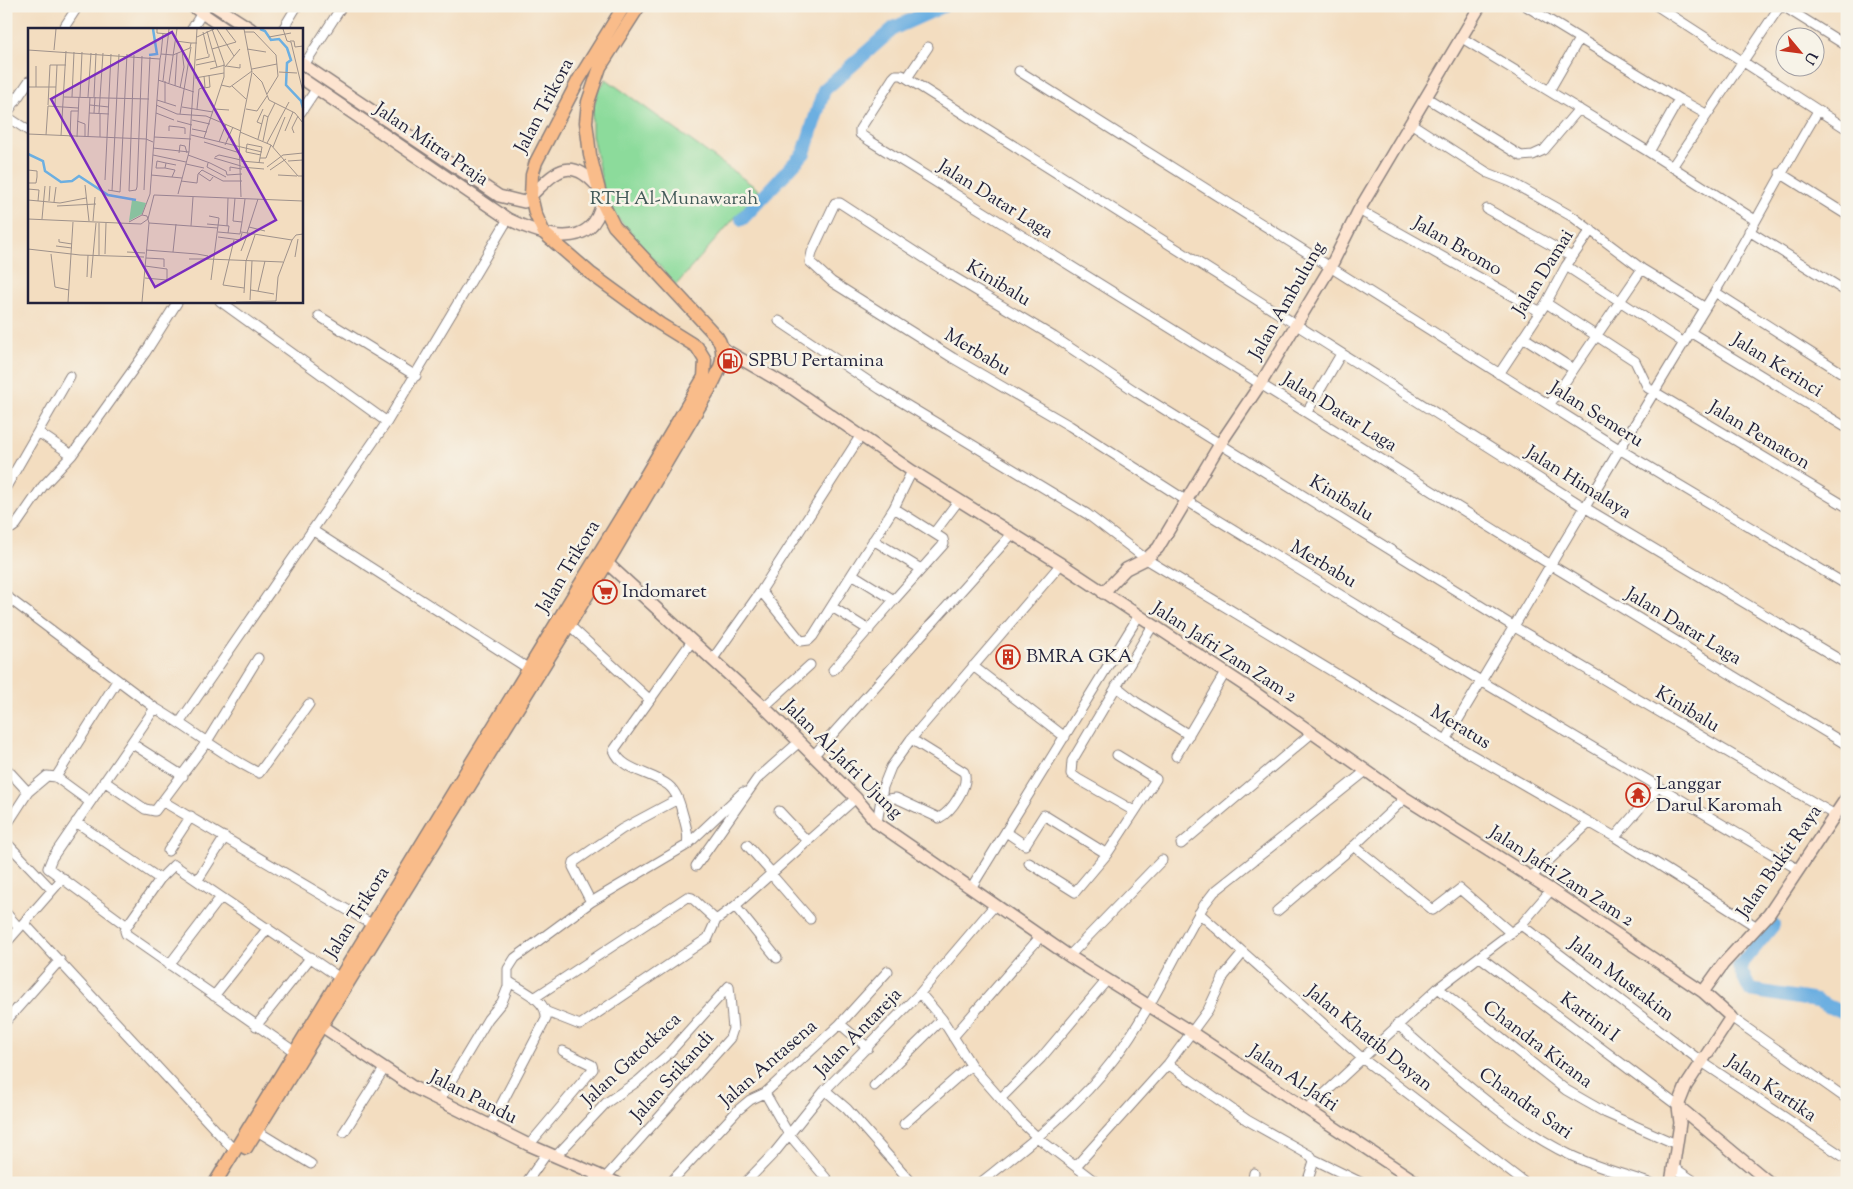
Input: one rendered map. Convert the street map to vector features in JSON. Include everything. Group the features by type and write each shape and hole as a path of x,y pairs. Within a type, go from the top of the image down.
{"main road":[{"name":"Jalan Trikora","path":"225,1183 257,1131 284,1079 295,1052 529,668 636,504 704,377 705,360 703,353 584,269 544,233 531,196 532,176 536,162 579,79 624,6"},
{"name":"Jalan Trikora","path":"639,6 600,67 588,102 587,136 598,186 602,202 614,226 717,336 722,348 721,366 717,377 644,490"},
{"name":"Jalan Trikora","path":"215,1183 235,1150 323,1026 607,563 636,504"}],"street":[{"path":"65,28 78,6"},
{"path":"192,6 224,28"},
{"path":"214,6 249,28"},
{"path":"284,28 297,6"},
{"path":"303,64 342,6"},
{"name":"Jalan Ambulung","path":"1103,593 1126,569 1146,559 1158,548 1220,444 1261,383 1330,268 1359,210 1412,124 1480,6"},
{"path":"1526,6 1679,100 1706,114"},
{"path":"1656,6 1847,128"},
{"path":"1672,167 1706,114 1781,6 1847,46"},
{"path":"193,28 202,13"},
{"path":"1462,38 1649,152 1755,220"},
{"path":"1549,91 1579,39"},
{"path":"907,78 928,47"},
{"name":"Jalan Mitra Praja","path":"303,64 499,196 517,202 524,202 531,196"},
{"name":"Jalan Semeru","path":"1019,72 1498,374 1550,404 1619,450 1847,585"},
{"name":"Jalan Datar Laga","path":"907,78 899,75 893,78 860,129 861,135 1025,239 1261,383 1551,566 1847,745"},
{"name":"Jalan Himalaya","path":"907,78 1584,507 1847,664"},
{"name":"Jalan Mitra Praja","path":"302,79 508,219 544,233"},
{"path":"28,83 6,116 28,130"},
{"path":"302,110 317,88"},
{"path":"1427,98 1522,156 1534,155 1544,150 1579,109"},
{"path":"1649,152 1679,100"},
{"path":"1446,740 1513,626 1551,566 1584,507 1684,344 1704,307 1715,292 1780,174 1818,111"},
{"path":"1412,124 1488,173 1511,182 1573,217 1591,230"},
{"path":"531,196 551,176 568,170 583,172 598,186"},
{"path":"1780,174 1847,216"},
{"path":"544,233 564,237 580,234 595,222 600,213 602,202"},
{"name":"Merbabu","path":"837,203 821,231 810,262 832,282 953,358 1070,426 1187,501 1481,681 1799,870"},
{"name":"Kinibalu","path":"837,203 840,203 952,276 1054,337 1220,444 1513,626 1835,814"},
{"path":"1487,209 1572,257"},
{"name":"Jalan Bromo","path":"1359,210 1539,311"},
{"path":"180,722 387,422 508,219"},
{"name":"Jalan Damai","path":"1498,374 1591,230 1642,270 1704,307"},
{"path":"1750,231 1847,292"},
{"path":"1566,266 1684,344"},
{"path":"1550,404 1618,302 1642,270"},
{"path":"1715,292 1847,376"},
{"path":"6,526 12,528 16,524 43,486 72,455 177,302"},
{"path":"221,302 387,422"},
{"path":"1546,302 1635,361 1646,385 1655,392"},
{"path":"319,316 416,376"},
{"name":"Meratus","path":"779,321 880,390 1086,514 1146,559 1446,740 1615,837 1757,927"},
{"name":"Jalan Kerinci","path":"1690,332 1847,428"},
{"path":"1523,337 1573,369"},
{"name":"Jalan Jafri Zam Zam 2","path":"722,348 793,389 861,434 912,471 1061,564 1138,618 1153,625 1226,673 1405,798 1551,890 1703,992 1731,1017"},
{"path":"1307,412 1341,354"},
{"path":"6,487 70,376"},
{"name":"Jalan Pematon","path":"1655,392 1847,507"},
{"path":"38,432 72,455"},
{"path":"712,660 761,591 861,434"},
{"path":"761,591 801,642 809,640 894,508 912,471"},
{"path":"934,533 959,500"},
{"path":"833,670 944,543 943,539 894,508"},
{"path":"312,530 529,668"},
{"path":"813,756 1012,534"},
{"path":"874,540 921,569"},
{"name":"Jalan Al-Jafri Ujung","path":"607,563 764,707 798,743 856,798 877,823 1069,956 1148,1006"},
{"path":"877,823 883,787 891,767 911,739 1061,564"},
{"path":"852,574 894,600"},
{"path":"6,596 154,708 180,722 206,743 259,773 308,704"},
{"path":"832,607 869,630"},
{"path":"971,888 1138,618"},
{"path":"568,624 649,699"},
{"path":"1134,811 1071,774 1072,761 1153,625"},
{"path":"687,845 689,837 678,799 668,785 622,761 614,750 692,641"},
{"path":"104,781 150,811 155,811 164,802 206,743 258,658"},
{"path":"764,707 810,665"},
{"path":"973,666 1065,737"},
{"path":"1176,756 1226,673"},
{"path":"56,777 117,681"},
{"path":"1116,686 1136,702 1188,735"},
{"path":"127,926 48,868 76,822 154,708"},
{"path":"1181,844 1312,733"},
{"path":"881,800 896,798 939,818 949,810 965,783 964,772 911,739"},
{"path":"131,743 183,776"},
{"path":"439,1101 488,1019 502,1002 508,981 508,968 515,958 591,902 687,845 757,778 798,743"},
{"path":"1029,863 1075,892 1107,854 1156,779 1117,755"},
{"path":"6,768 28,792"},
{"path":"980,1183 1038,1138 1080,1099 1113,1060 1148,1006 1199,912 1214,892 1366,771"},
{"path":"6,826 28,792 48,776 56,777 90,802"},
{"path":"696,866 757,778"},
{"path":"1615,837 1659,786"},
{"name":"Jalan Bukit Raya","path":"1703,992 1723,964 1769,914 1847,797"},
{"path":"508,981 534,998 547,1012 580,1025 711,934 716,920 772,874 856,798"},
{"path":"1277,911 1354,846 1405,798"},
{"path":"591,902 573,868 574,862 622,829 678,799"},
{"path":"164,802 191,816 373,925"},
{"path":"779,811 808,842"},
{"path":"1006,832 1026,845 1044,815 1107,854"},
{"path":"168,851 191,816"},
{"path":"76,822 160,879"},
{"path":"1531,877 1589,823"},
{"path":"199,878 225,837"},
{"path":"6,842 52,890"},
{"path":"747,845 810,920"},
{"path":"1354,846 1433,910 1460,889 1511,933"},
{"path":"1069,956 1162,860"},
{"path":"295,1052 126,934 124,932 127,926 170,867 177,866 340,978"},
{"path":"6,943 62,878"},
{"path":"1306,1110 1438,988 1521,925 1551,890"},
{"path":"169,965 221,897"},
{"path":"534,998 688,897 692,898 716,920"},
{"name":"Jalan Antareja","path":"745,1183 775,1152 788,1133 825,1090 920,993 995,904"},
{"path":"735,906 777,958"},
{"name":"Jalan Khatib Dayan","path":"1199,912 1363,1059 1525,1183"},
{"path":"6,913 60,960 235,1150"},
{"name":"Jalan Mustakim","path":"1521,925 1702,1062"},
{"path":"214,996 268,928"},
{"path":"953,1037 1041,936"},
{"path":"1076,1166 1168,1064 1208,1010 1224,976 1243,953"},
{"path":"256,1026 311,957"},
{"name":"Kartini I","path":"1480,957 1678,1106"},
{"path":"6,1021 60,960"},
{"name":"Jalan Antasena","path":"670,1183 738,1110 750,1100 765,1093 840,1024 888,970"},
{"path":"1001,1098 1040,1058 1107,980"},
{"name":"Jalan Gatotkaca","path":"526,1183 551,1155 606,1103 638,1081 668,1054 729,986"},
{"name":"Jalan Srikandi","path":"598,1178 730,1038 733,1029 729,986"},
{"name":"Chandra Kirana","path":"1438,988 1566,1090 1606,1113 1676,1144"},
{"path":"920,993 942,1019 971,1065 1019,1120 1038,1138 1097,1183"},
{"name":"Jalan Al-Jafri","path":"1148,1006 1191,1032 1413,1182"},
{"path":"490,1126 545,1023 547,1012"},
{"path":"1671,1183 1680,1123 1678,1106 1686,1086 1731,1017 1847,1099"},
{"path":"874,1086 942,1019"},
{"path":"840,1024 868,1048"},
{"name":"Chandra Sari","path":"1398,1024 1449,1069 1538,1137 1571,1155 1649,1183"},
{"name":"Jalan Pandu","path":"323,1026 384,1069 439,1101 598,1178 617,1183"},
{"path":"529,1145 593,1069 592,1066 563,1050"},
{"name":"Jalan Kartika","path":"1702,1062 1847,1159"},
{"path":"1168,1064 1248,1120 1313,1159 1362,1183"},
{"path":"904,1124 971,1065"},
{"path":"344,1132 384,1069"},
{"path":"825,1090 847,1109 912,1183"},
{"path":"765,1093 788,1133 830,1183"},
{"path":"1678,1106 1770,1183"},
{"path":"257,1131 311,1164"},
{"path":"1307,1183 1313,1159"},
{"path":"1673,1167 1697,1183"},
{"path":"1615,1183 1618,1172"}],"green space":[{"name":"RTH Al-Munawarah","path":"606,79 759,190 676,285 607,206 592,135 592,112 597,93"}],"waterway":[{"path":"742,219 804,153 824,90 894,28 943,6"},
{"path":"1773,925 1739,967 1750,990 1817,1001 1847,1015"}],"place":[{"name":"SPBU Pertamina","path":"730,361"},
{"name":"Indomaret","path":"605,592"},
{"name":"BMRA GKA","path":"1008,657"},
{"name":"Langgar Darul Karomah","path":"1638,795"}]}
